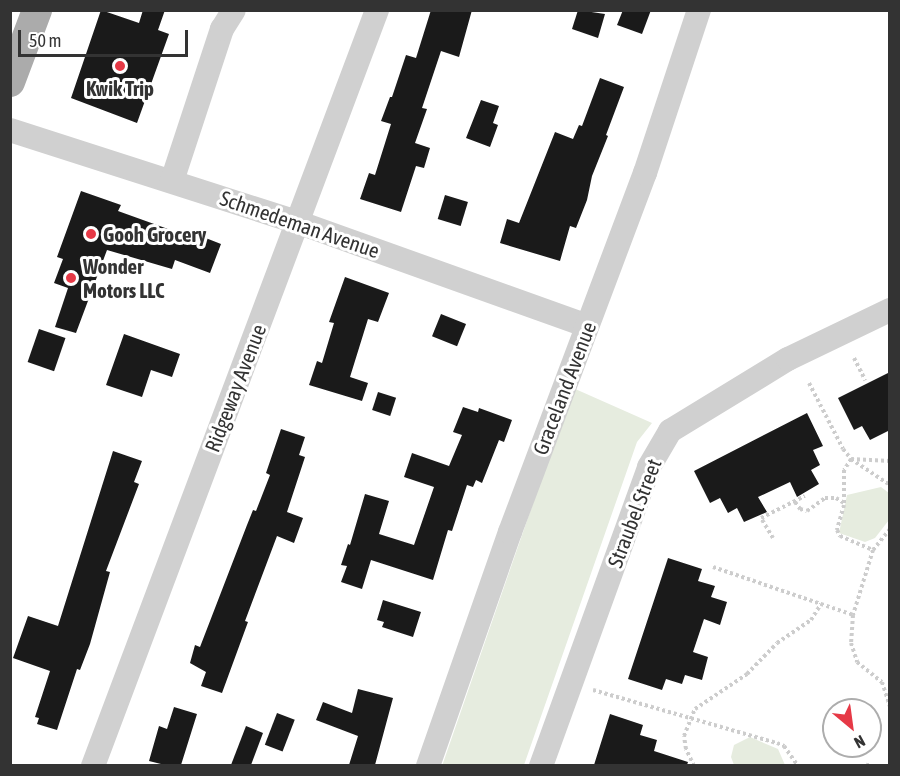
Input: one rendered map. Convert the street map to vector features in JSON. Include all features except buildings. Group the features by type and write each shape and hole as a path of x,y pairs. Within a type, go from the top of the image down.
{"main road":[{"path":"10,82 37,10"}],"street":[{"name":"Ridgeway Avenue","path":"93,765 377,10"},
{"name":"Graceland Avenue","path":"428,765 510,532 645,173 699,10"},
{"path":"172,181 229,12"},
{"name":"Schmedeman Avenue","path":"10,130 297,222 587,327"},
{"name":"Straubel Street","path":"541,765 649,467 670,431 788,359 890,310"}],"path":[{"path":"854,358 865,380"},
{"path":"808,382 836,437 851,459 890,485"},
{"path":"851,459 890,461"},
{"path":"851,459 844,470 844,503 837,534 873,550"},
{"path":"773,538 761,518 805,496"},
{"path":"795,502 800,509 807,511 825,498 836,498 844,503"},
{"path":"890,529 873,550 853,615 851,644 857,662 882,682 890,684"},
{"path":"713,567 853,615"},
{"path":"694,765 684,739 690,717 699,705 747,674 777,642 807,623 820,604"},
{"path":"882,682 890,706"},
{"path":"592,690 777,743 784,746 798,765"}],"shaded area":[{"path":"573,388 652,423 637,442 524,765 442,766"},
{"path":"881,487 889,493 889,520 875,538 865,542 839,533 847,495"},
{"path":"750,737 778,749 785,765 734,765 731,757 734,745"}],"place":[{"name":"Kwik Trip","path":"120,66"},
{"name":"Gooh Grocery","path":"91,234"},
{"name":"Wonder Motors LLC","path":"71,278"}]}
